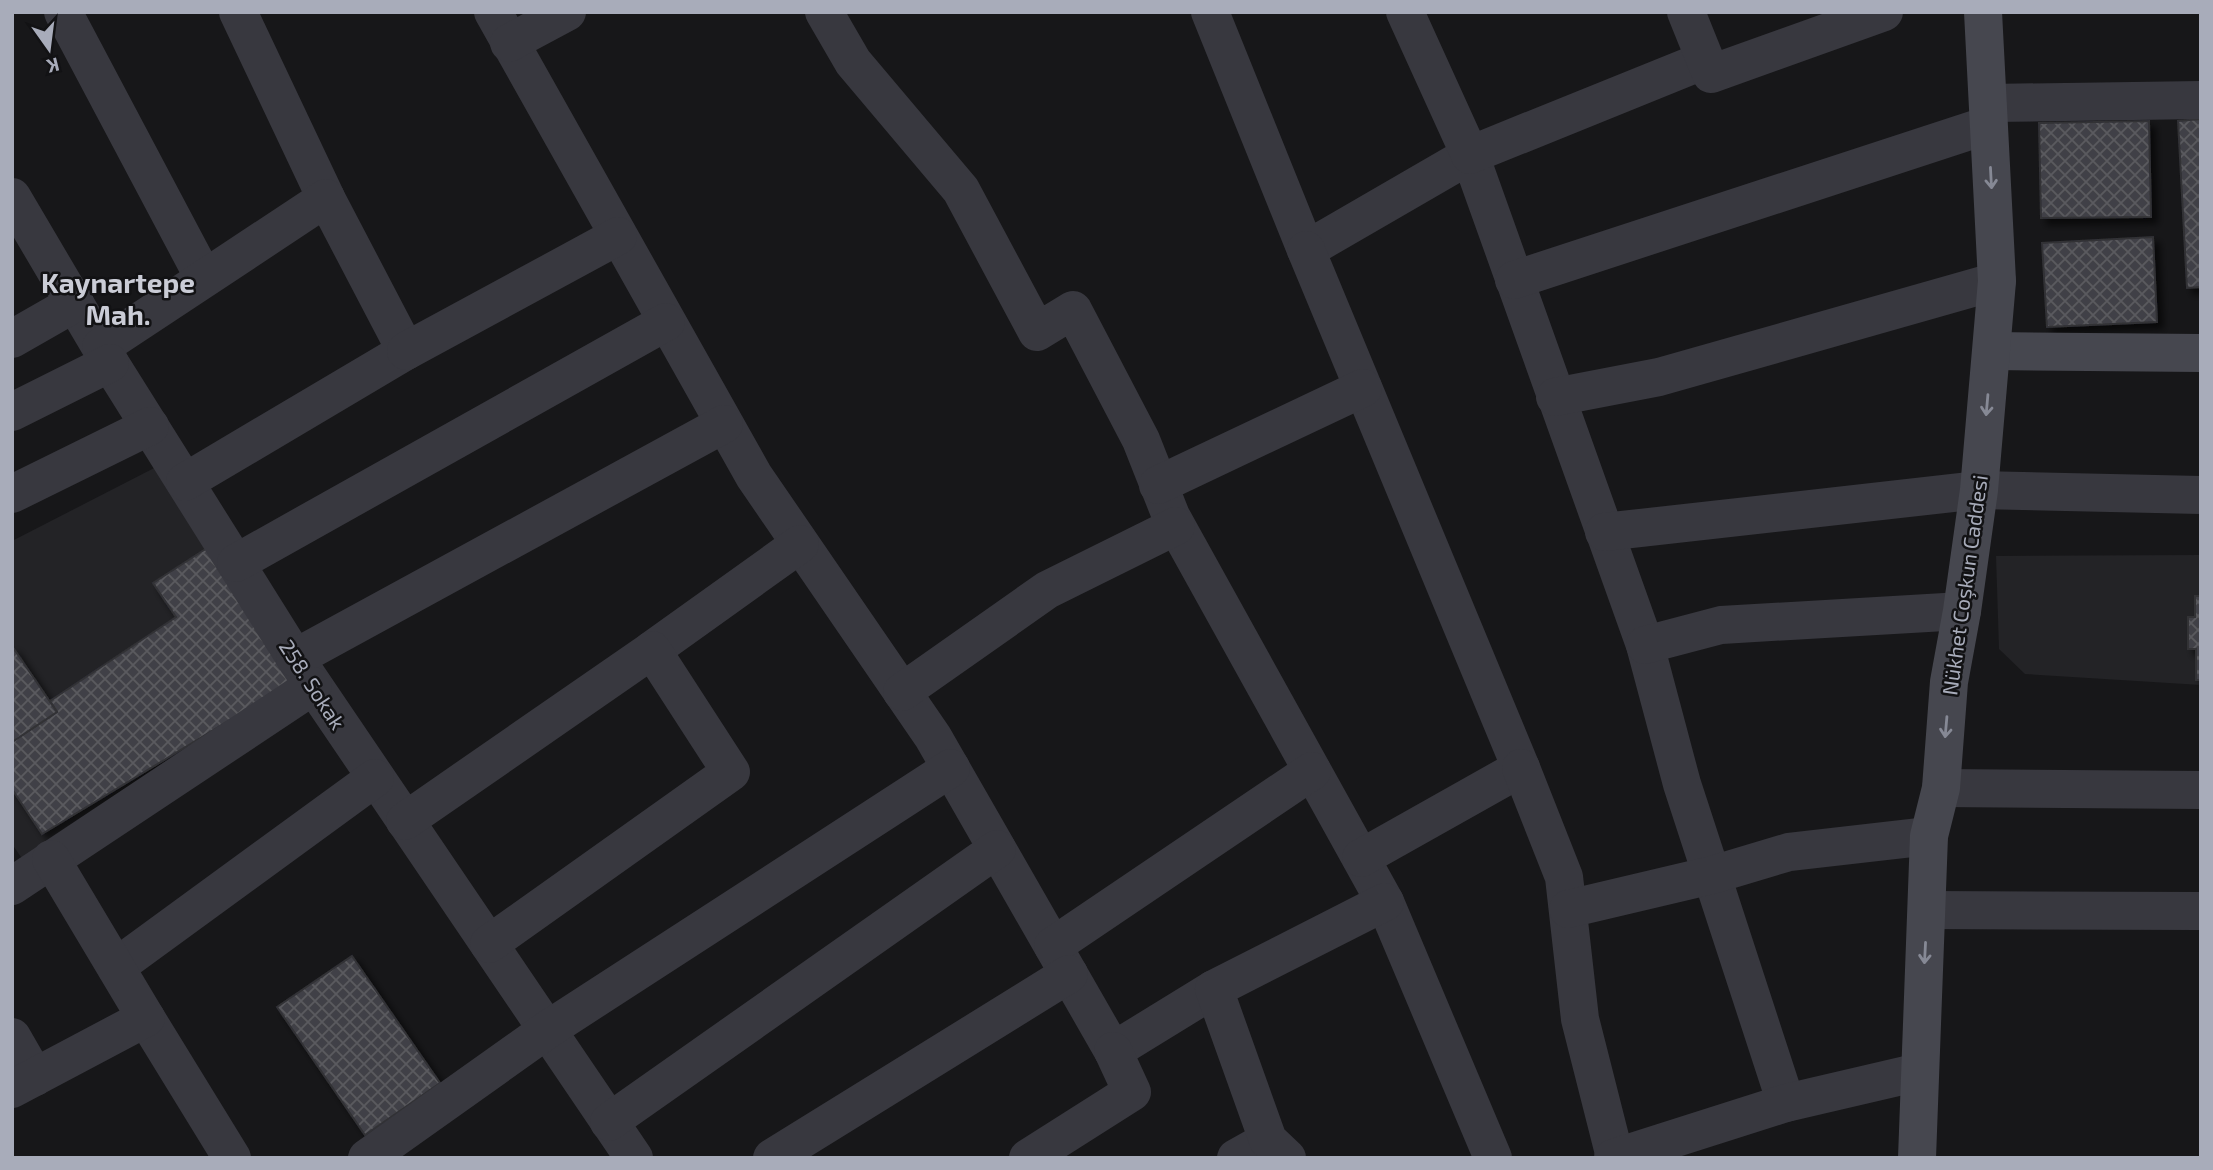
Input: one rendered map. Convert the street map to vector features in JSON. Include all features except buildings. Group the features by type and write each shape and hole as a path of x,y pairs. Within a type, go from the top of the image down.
{"street":[{"path":"63,12 204,278"},
{"path":"238,12 326,198 406,351"},
{"path":"567,12 501,28 754,476 933,737 1113,1051 1132,1092 1028,1158"},
{"path":"1210,12 1564,877 1580,1019 1614,1158 1786,1103 1919,1072"},
{"path":"1405,12 1470,155 1646,645 1682,784 1786,1103"},
{"path":"1686,12 1711,74 1884,12"},
{"name":"Nükhet Coşkun Caddesi","path":"1917,1158 1929,836 1941,788 1949,682 1979,490 1997,281 1983,12"},
{"path":"840,18 853,62 961,190 1037,332 1073,310 1141,440 1177,526 1385,902 1493,1158"},
{"path":"1306,250 1470,155 1705,60"},
{"path":"1514,280 1989,114 2201,100"},
{"path":"12,412 105,355 204,278 326,198"},
{"name":"258. Sokak","path":"17,216 75,303 304,672 634,1158"},
{"path":"185,482 406,351 618,236"},
{"path":"1555,397 1659,377 1997,281"},
{"path":"12,339 75,303"},
{"path":"236,563 666,322"},
{"path":"1992,351 2201,353"},
{"path":"1158,485 1363,388"},
{"path":"12,886 304,672 724,424"},
{"path":"12,494 150,426"},
{"path":"1604,532 1979,490 2201,495"},
{"path":"902,692 1047,590 1177,526"},
{"path":"405,821 800,544"},
{"path":"1646,645 1721,625 1962,611"},
{"path":"489,944 731,772 652,650"},
{"path":"367,1158 547,1030 951,768"},
{"path":"1361,858 1521,768"},
{"path":"772,1158 1061,960 1312,771"},
{"path":"116,967 375,778"},
{"path":"1941,788 2201,790"},
{"path":"1568,909 1789,852 1929,836"},
{"path":"609,1122 997,849"},
{"path":"51,859 232,1158"},
{"path":"1113,1051 1214,989 1385,902"},
{"path":"1927,910 2201,911"},
{"path":"1214,989 1264,1152"},
{"path":"12,1037 24,1083 146,1018"}],"shaded area":[{"path":"162,464 304,684 23,860 12,844 12,541"},
{"path":"2201,555 2201,685 2025,674 1999,649 1996,556"}],"district":[{"name":"Kaynartepe Mah.","path":"118,298"}]}
